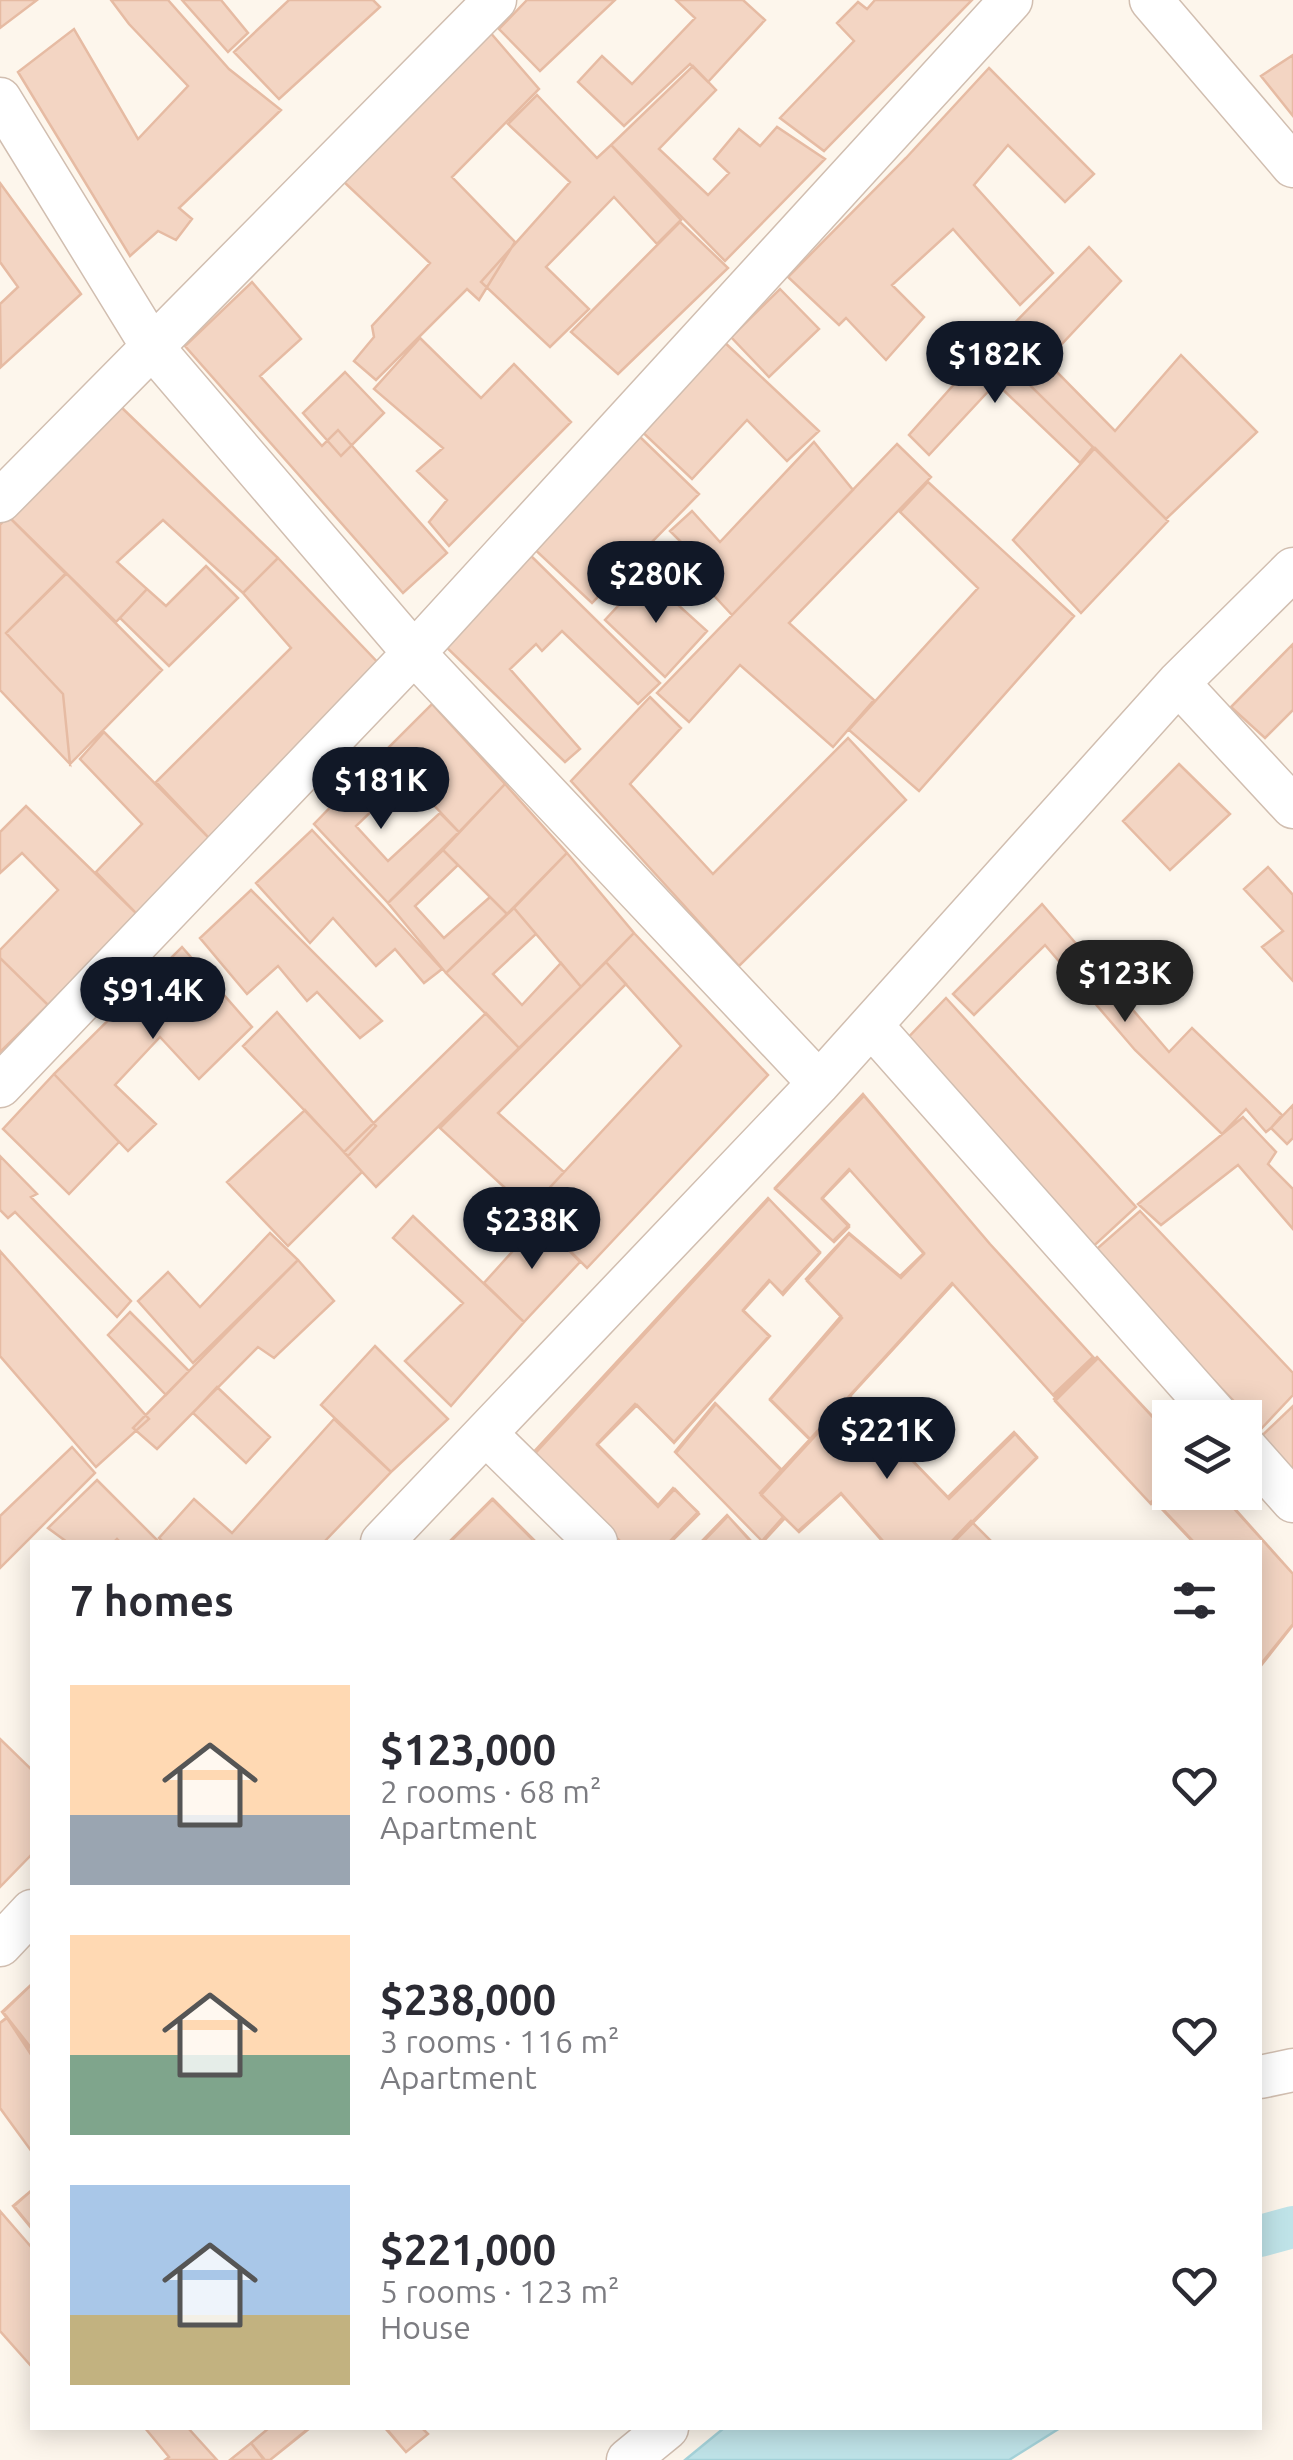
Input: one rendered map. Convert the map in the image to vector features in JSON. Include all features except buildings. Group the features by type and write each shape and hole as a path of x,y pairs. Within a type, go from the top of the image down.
{"street":[{"path":"0,501 495,0"},
{"path":"0,1086 414,653 1011,0"},
{"path":"1150,0 1293,166"},
{"path":"0,99 153,348 414,653 819,1084"},
{"path":"384,1540 819,1084 1178,683 1293,569"},
{"path":"1178,683 1293,807"},
{"path":"871,1025 1203,1400"},
{"path":"486,1434 594,1540"},
{"path":"1262,1466 1293,1501"},
{"path":"0,1945 30,1912"},
{"path":"1262,2077 1293,2070"},
{"path":"628,2460 665,2430"}],"water":[{"path":"722,2430 1057,2430 1009,2460 685,2460"}],"waterway":[{"path":"1262,2235 1293,2227"}]}
